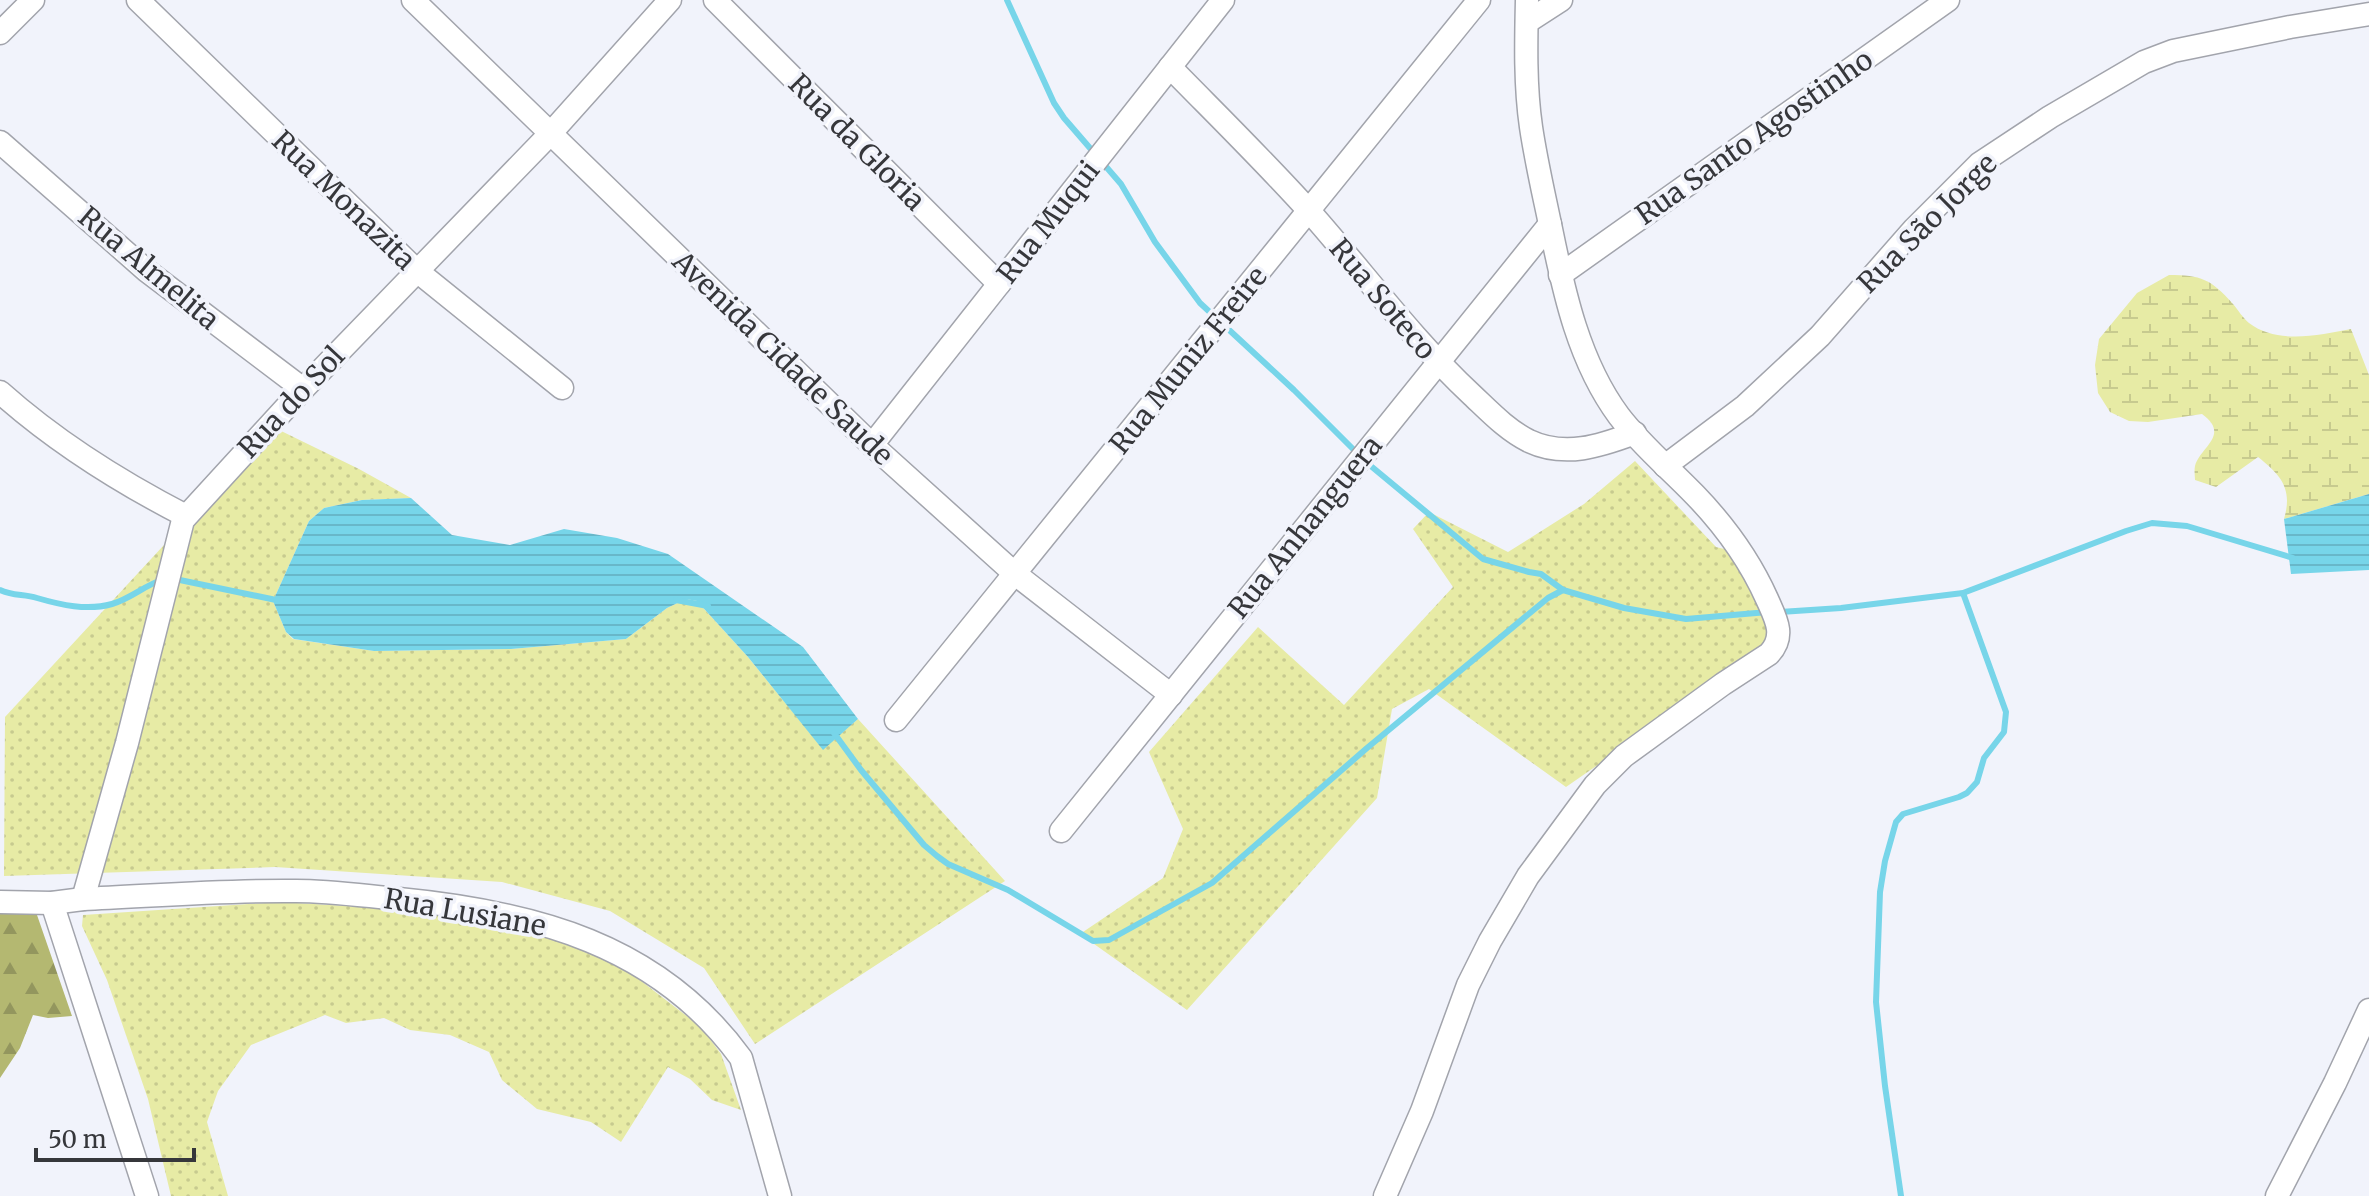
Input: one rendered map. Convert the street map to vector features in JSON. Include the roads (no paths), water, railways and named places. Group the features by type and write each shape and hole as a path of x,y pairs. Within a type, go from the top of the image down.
{"street":[{"path":"0,33 33,0"},
{"name":"Rua Monazita","path":"138,0 417,271 562,388"},
{"name":"Avenida Cidade Saude","path":"413,0 872,445 1014,573 1171,695"},
{"name":"Rua do Sol","path":"83,899 186,516 303,389 550,134 670,0"},
{"name":"Rua da Gloria","path":"715,0 999,284"},
{"name":"Rua Muqui","path":"872,445 1223,0"},
{"name":"Rua Muniz Freire","path":"896,720 1479,0"},
{"path":"1385,1196 1422,1111 1468,985 1528,876 1595,785 1624,756 1769,654 1779,635 1776,619 1750,565 1719,522 1619,415 1580,343 1560,275 1531,127 1527,11 1561,0"},
{"name":"Rua Santo Agostinho","path":"1560,275 1948,0"},
{"name":"Rua São Jorge","path":"1665,466 1745,406 1820,336 1914,229 1979,164 2050,117 2144,62 2173,51 2369,14"},
{"name":"Rua Soteco","path":"1170,67 1308,211 1438,363 1508,429 1549,447 1585,449 1635,433"},
{"name":"Rua Almelita","path":"0,142 147,271 303,389"},
{"name":"Rua Anhanguera","path":"1061,831 1550,224"},
{"path":"0,392 32,420 82,455 186,516"},
{"name":"Rua Lusiane","path":"0,902 52,903 83,899 295,891 347,894 467,907 557,928 592,940 657,975 699,1009 730,1043 741,1058 780,1196"},
{"path":"52,903 147,1196"},
{"path":"2277,1196 2369,1010"}],"water":[{"path":"2369,494 2369,570 2291,574 2284,519"},
{"path":"411,498 452,535 510,545 564,529 617,538 668,554 803,647 858,719 823,750 748,657 697,601 686,599 667,608 626,639 511,649 374,651 294,639 286,632 273,601 309,521 324,508 362,500"}],"waterway":[{"path":"1007,0 1054,103 1121,184 1155,242 1200,303 1358,454"},
{"path":"1366,462 1483,559 1541,574 1563,590 1624,608 1686,619 1768,612"},
{"path":"1780,612 1963,593 2152,523 2187,526 2293,558"},
{"path":"0,590 65,605 93,607 119,602 164,579"},
{"path":"175,579 281,601"},
{"path":"834,733 861,770 924,845 937,856 948,864 1008,890 1093,941 1109,940 1212,883 1367,748 1548,598 1563,590"},
{"path":"1901,1196 1876,1002 1880,892 1885,861 1896,822 1903,814 1967,793 1977,782 1984,758 2004,732 2006,712 1963,593"},
{"path":"676,600 708,606"}]}
